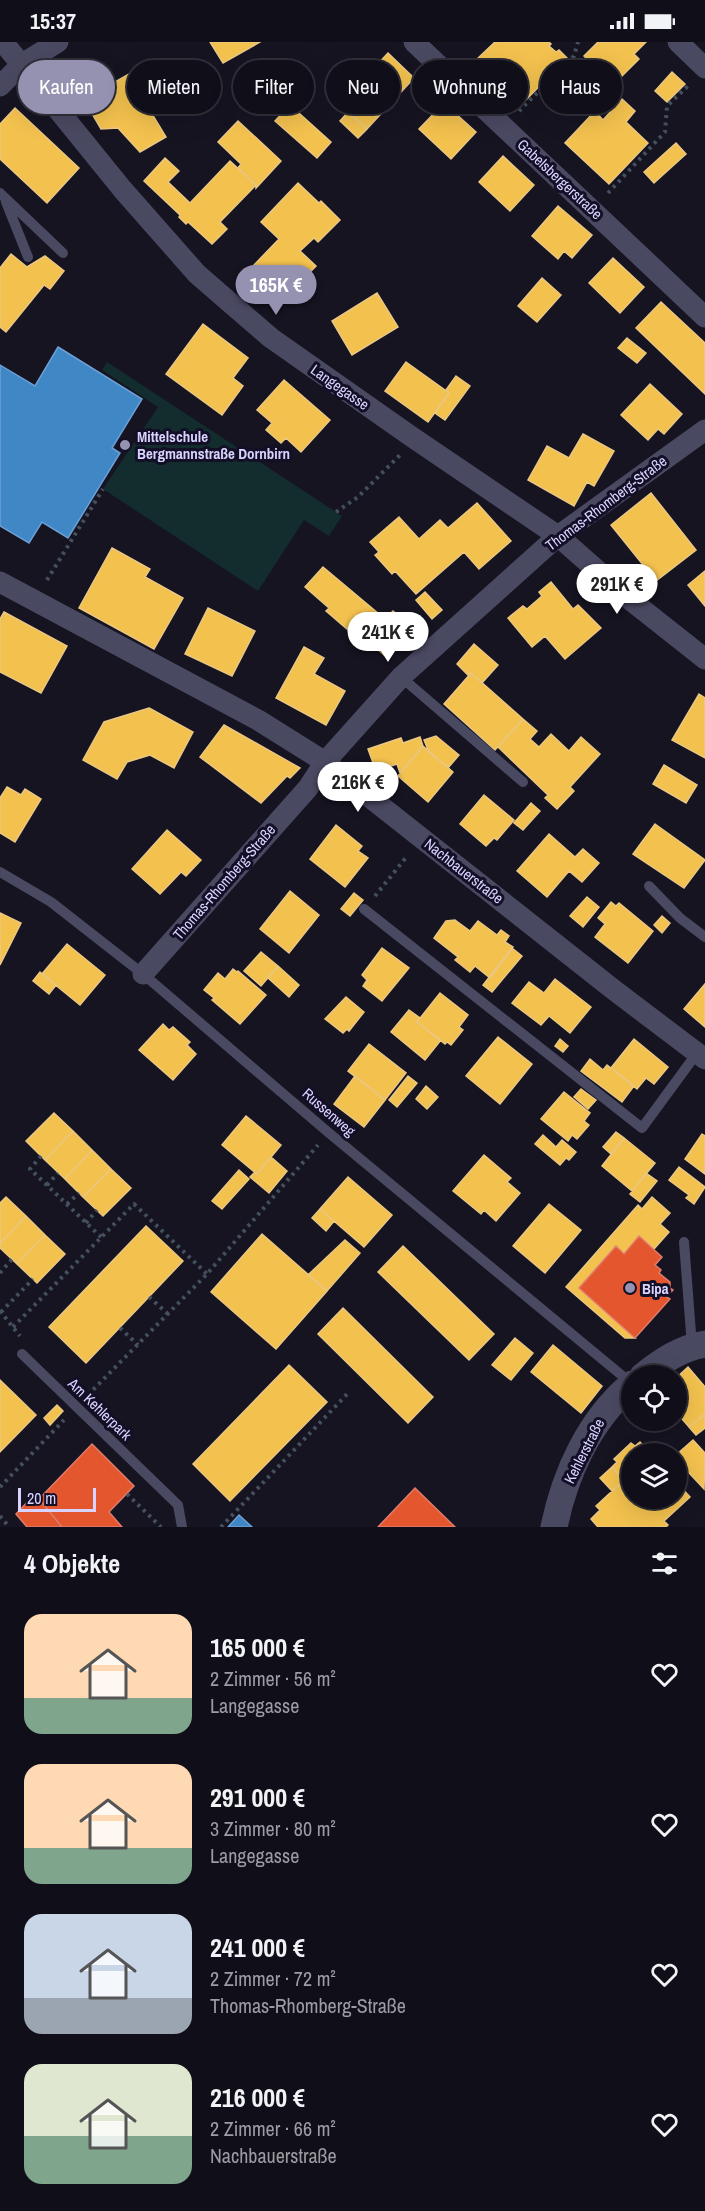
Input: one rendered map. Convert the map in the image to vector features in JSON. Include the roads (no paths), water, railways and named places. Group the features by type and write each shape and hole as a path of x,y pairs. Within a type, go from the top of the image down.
{"street":[{"name":"Langegasse","path":"3,42 19,60"},
{"path":"29,60 58,42"},
{"name":"Gabelsbergerstraße","path":"414,42 705,316"},
{"path":"678,42 705,68"},
{"path":"0,86 18,68"},
{"name":"Langegasse","path":"62,114 123,190 197,274 271,338 558,536 633,602 705,659"},
{"name":"Thomas-Rhomberg-Straße","path":"143,974 308,788 325,762 401,677 558,536 705,430"},
{"name":"Nachbauerstraße","path":"0,582 258,720 325,762 701,1056"},
{"path":"657,1365 698,1345"},
{"name":"Kehlerstraße","path":"554,1527 561,1497 597,1419 621,1395"}],"lane":[{"path":"2,195 63,253"},
{"path":"2,195 28,257"},
{"path":"401,677 523,782"},
{"name":"Russenweg","path":"0,872 51,902 143,974 329,1133 621,1375"},
{"path":"649,885 680,918 705,937"},
{"name":"Nachbauerstraße","path":"363,909 642,1128 701,1056"},
{"path":"684,1242 698,1345"},
{"name":"Am Kehlerpark","path":"22,1354 178,1505 182,1527"}],"place":[{"name":"Mittelschule Bergmannstraße Dornbirn","path":"125,445"},
{"name":"Bipa","path":"630,1288"}]}
